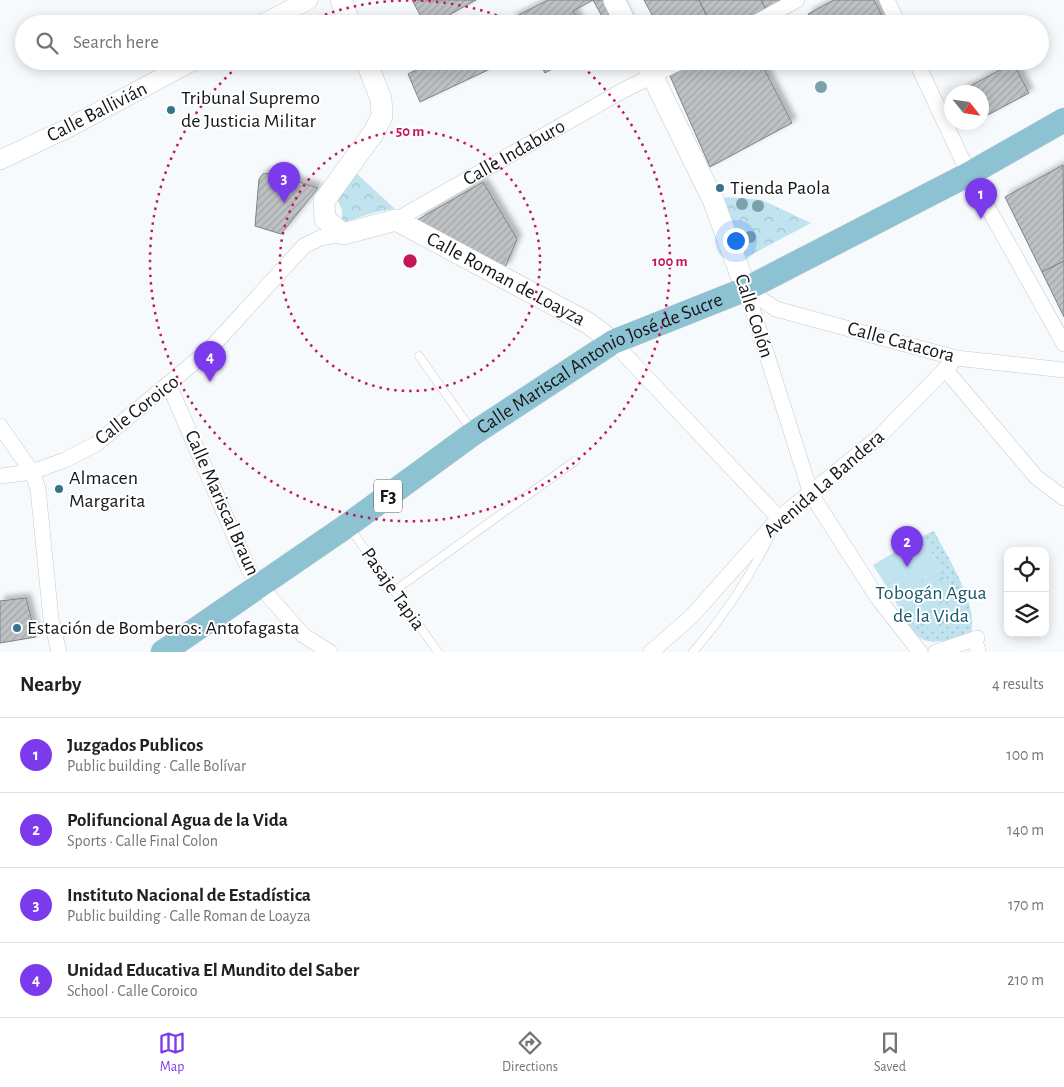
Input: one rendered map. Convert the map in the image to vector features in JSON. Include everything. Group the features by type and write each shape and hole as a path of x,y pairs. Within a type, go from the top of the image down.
{"main road":[{"path":"341,0 347,15"},
{"path":"614,0 622,15"},
{"path":"343,234 325,219 324,201 374,132 382,116 381,99 370,70"},
{"name":"Calle Colón","path":"649,70 714,202 746,289"},
{"name":"Calle Mariscal Antonio José de Sucre","path":"163,652 348,525 474,433 613,342 746,289 969,174 1064,120"},
{"name":"Calle Indaburo","path":"343,234 396,220"},
{"name":"Calle Roman de Loayza","path":"396,220 588,323 613,342"}],"street":[{"path":"280,15 308,0"},
{"path":"769,15 797,0"},
{"path":"887,0 894,15"},
{"name":"Calle Ballivián","path":"0,160 68,128 176,70"},
{"name":"Calle Indaburo","path":"396,220 622,91 648,70"},
{"path":"920,70 969,174 1064,344"},
{"name":"Calle Coroico","path":"0,476 32,472 65,460 96,444 209,350 304,246 320,238 343,234"},
{"name":"Calle Catacora","path":"746,289 776,309 919,346 956,358 1064,370"},
{"name":"Calle Colón","path":"746,289 811,494 877,596 920,652"},
{"name":"Calle Roman de Loayza","path":"613,342 779,518"},
{"name":"Avenida La Bandera","path":"651,652 692,616 779,518 879,437 956,358"},
{"path":"945,369 1036,477 1064,498"},
{"name":"Calle Mariscal Braun","path":"169,385 249,570 260,586 303,636 330,652"},
{"path":"0,426 32,472 38,489 51,619 59,652"},
{"path":"936,652 977,646"}],"lane":[{"path":"419,356 474,433"},
{"path":"394,591 575,461"},
{"path":"693,652 718,623 751,576 779,518"},
{"name":"Pasaje Tapia","path":"348,525 438,652"}],"green space":[{"path":"354,171 395,209 376,212 342,223 342,210 336,197"},
{"path":"728,197 762,200 811,223 747,257 738,250 717,200"},
{"path":"934,531 954,567 966,595 972,621 971,633 940,641 929,641 921,638 914,632 893,597 918,626 940,569 922,536"},
{"path":"922,536 940,569 893,597 873,565"},
{"name":"Tobogán Agua de la Vida","path":"940,569 957,607 953,618 938,630 918,626 893,597"}],"building":[{"path":"412,0 476,0 449,15 420,15"},
{"path":"548,0 593,0 573,11 575,15 519,15"},
{"path":"593,0 618,0 626,15 601,15"},
{"path":"644,0 699,0 706,15 652,15"},
{"path":"699,0 761,0 766,9 754,15 706,15"},
{"path":"761,0 783,0 766,9"},
{"path":"834,0 874,0 882,15 808,15"},
{"path":"416,70 488,70 420,102 408,74"},
{"path":"680,70 765,70 792,123 710,167 670,76"},
{"path":"1000,70 1017,70 1029,93 989,114 989,85 972,85"},
{"path":"1063,165 1064,261 1042,272 1005,197"},
{"path":"272,173 318,188 281,234 255,226 259,179 263,174"},
{"path":"483,182 517,239 505,268 417,220"},
{"path":"1064,261 1064,317 1042,272"},
{"name":"Estación de Bomberos: Antofagasta","path":"26,598 36,637 0,643 0,601"}],"place":[{"name":"Tribunal Supremo de Justicia Militar","path":"171,110"},
{"name":"Tienda Paola","path":"720,188"},
{"name":"Instituto Nacional de Estadística","path":"284,203"},
{"name":"Juzgados Publicos","path":"981,219"},
{"name":"Unidad Educativa El Mundito del Saber","path":"210,382"},
{"name":"Almacen Margarita","path":"59,489"},
{"name":"Polifuncional Agua de la Vida","path":"907,567"},
{"name":"Estación de Bomberos: Antofagasta","path":"17,628"}]}
